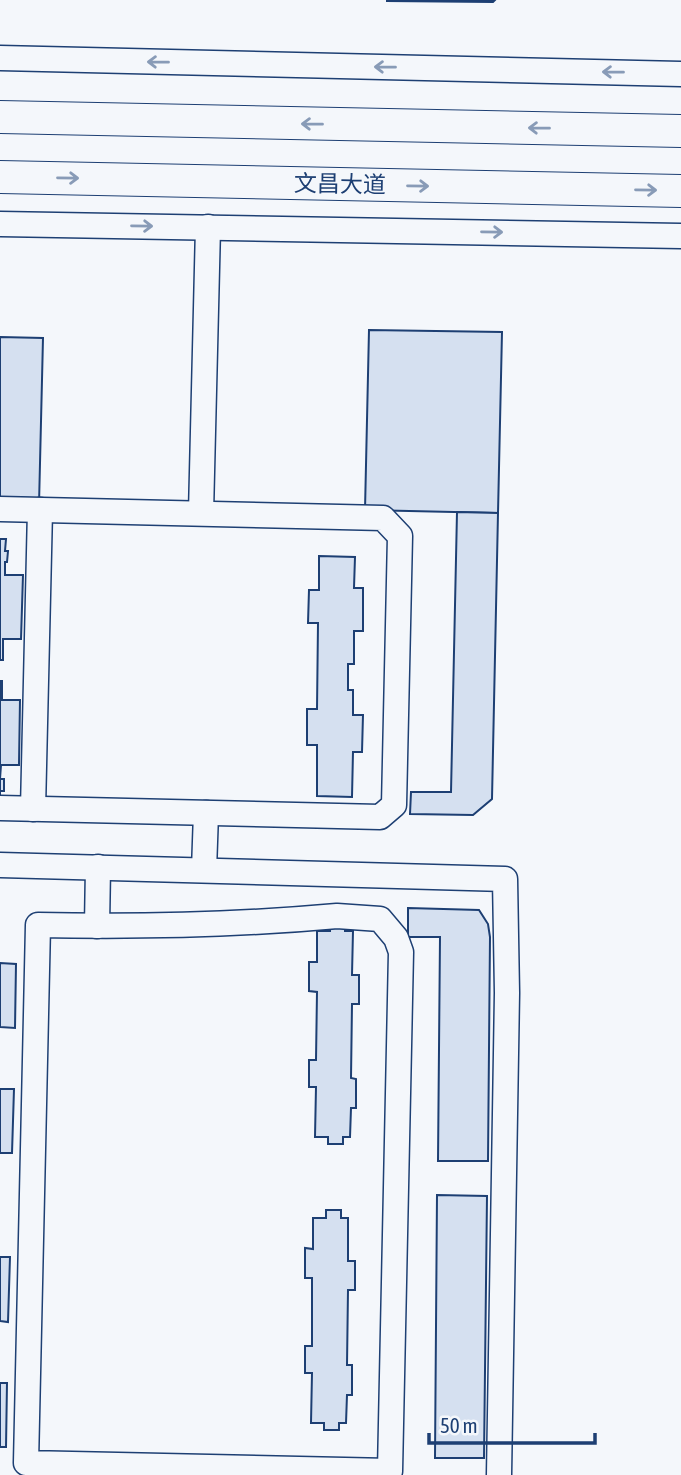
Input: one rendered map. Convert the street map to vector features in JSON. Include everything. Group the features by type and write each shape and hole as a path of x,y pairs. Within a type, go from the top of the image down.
{"main road":[{"path":"0,117 681,131"},
{"name":"文昌大道","path":"0,177 681,191"}],"street":[{"path":"0,58 681,74"},
{"path":"0,224 681,236"},
{"path":"201,513 208,228"},
{"path":"0,509 383,518 400,536 394,806 380,817 0,808"},
{"path":"33,809 40,509"},
{"path":"204,870 205,813"},
{"path":"0,864 505,879 507,993 499,1475"},
{"path":"97,926 98,867"},
{"path":"337,916 380,919 396,938 401,952 390,1471 26,1463 37,925 97,926 275,922 337,916"}],"building":[{"path":"387,0 495,0 493,2"},
{"path":"369,330 502,332 498,513 365,510"},
{"path":"0,337 43,338 39,505 0,504"},
{"path":"457,512 498,513 492,799 473,815 410,814 411,792 451,792"},
{"path":"0,539 6,539 5,551 8,551 5,575 23,575 21,639 3,639 3,660 0,660"},
{"path":"319,556 355,557 354,588 363,588 363,631 354,631 354,664 348,664 348,690 353,690 353,715 363,715 362,752 353,752 352,797 317,796 317,745 307,745 307,709 317,709 318,623 308,623 309,590 319,590"},
{"path":"0,681 2,700 20,700 19,765 1,765 0,779"},
{"path":"0,779 4,779 4,791 0,791"},
{"path":"408,908 479,910 488,924 488,1161 438,1161 440,937 408,937"},
{"path":"330,926 345,926 345,931 353,931 352,975 359,975 359,1004 352,1004 351,1078 356,1079 356,1108 351,1108 350,1137 343,1137 343,1144 328,1144 328,1137 315,1137 316,1087 309,1087 309,1060 316,1060 317,992 309,991 309,962 317,962 317,931 330,931"},
{"path":"0,963 16,964 15,1028 0,1027"},
{"path":"0,1089 14,1089 12,1153 0,1153"},
{"path":"437,1195 487,1196 484,1458 435,1458"},
{"path":"326,1210 341,1210 341,1218 348,1218 348,1261 355,1261 355,1290 348,1290 347,1365 352,1365 352,1395 347,1395 346,1423 339,1423 339,1430 324,1430 324,1423 311,1423 312,1373 305,1373 305,1346 312,1346 312,1278 305,1278 305,1248 313,1249 313,1218 326,1218"},
{"path":"0,1257 10,1257 8,1322 0,1321"},
{"path":"0,1383 7,1383 6,1447 0,1447"}]}
